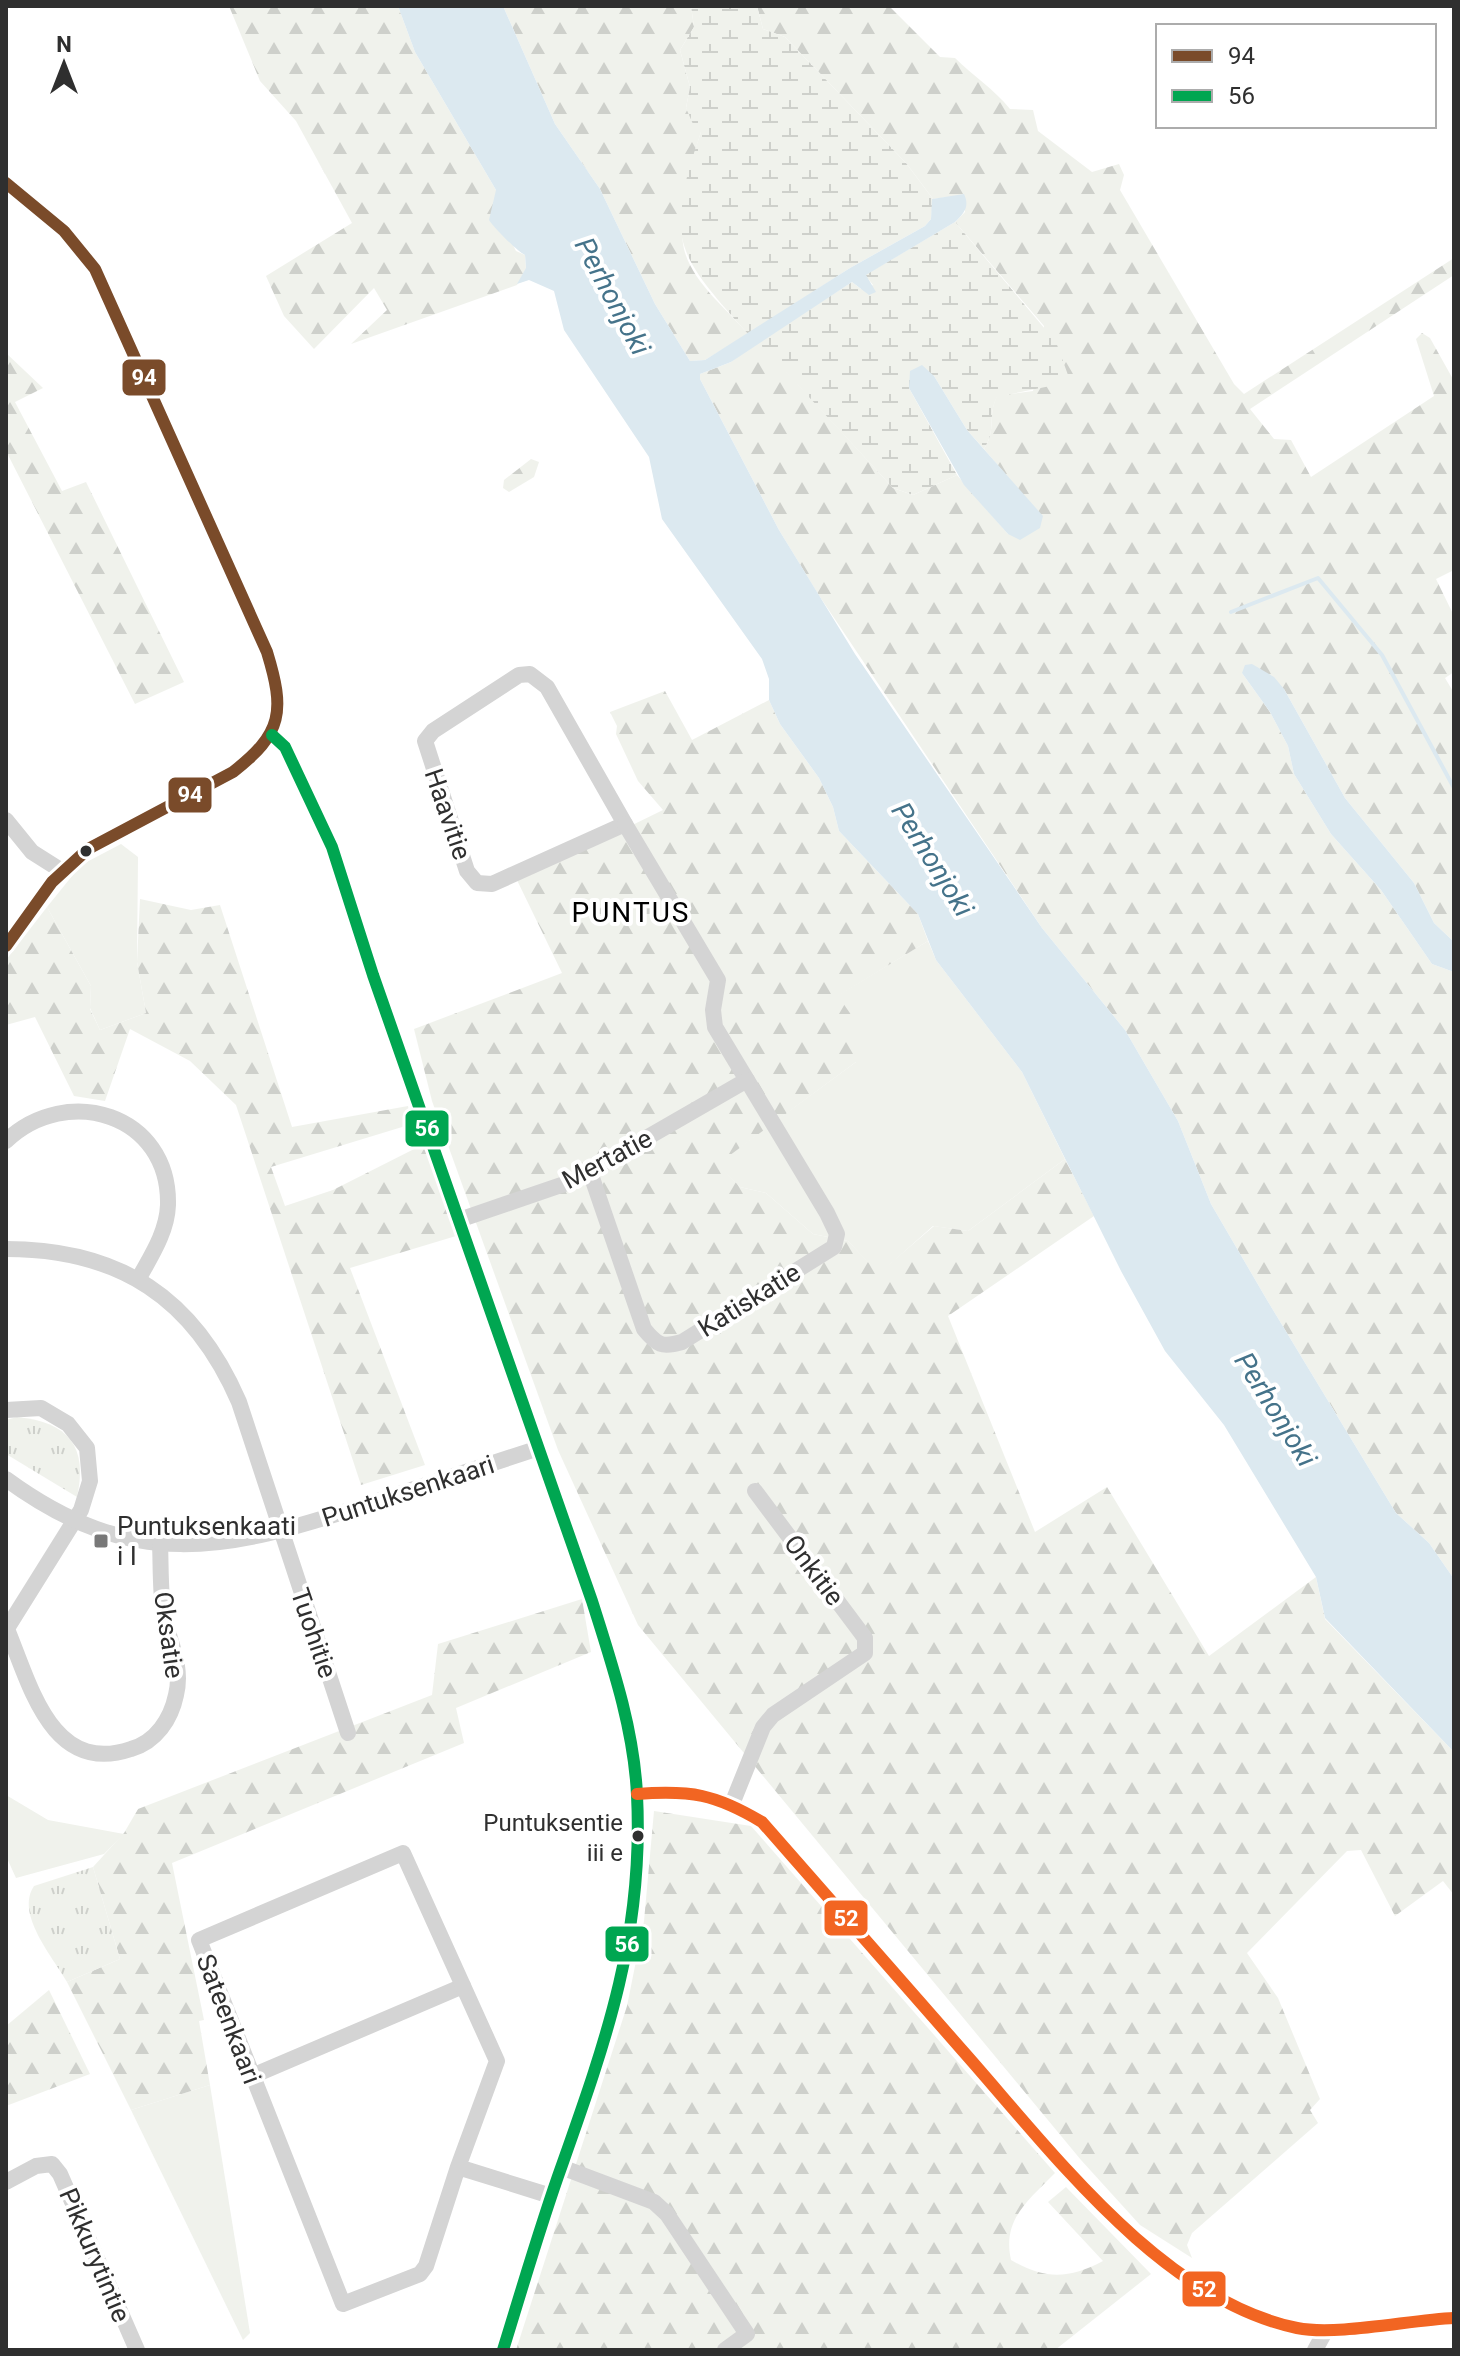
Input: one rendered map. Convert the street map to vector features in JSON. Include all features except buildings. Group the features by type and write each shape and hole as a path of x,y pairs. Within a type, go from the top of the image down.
{"street":[{"path":"6,183 83,250 121,320 267,652 279,700 272,735 233,772 88,849 62,871 6,946"},
{"name":"Haavitie","path":"625,824 492,884 477,883 467,871 425,741 433,731 519,675 530,674 547,687 718,980 713,1010 715,1027 747,1080"},
{"path":"272,735 285,747 332,847 618,1687 637,1794 635,1891 626,1966 597,2068 551,2196 503,2350"},
{"path":"6,820 32,852 62,871"},
{"name":"Mertatie","path":"459,1220 570,1182 747,1080"},
{"name":"Katiskatie","path":"590,1172 644,1329 655,1343 666,1347 682,1342 834,1247 837,1234 827,1213 747,1080"},
{"path":"6,1141 34,1119 53,1112 103,1114 122,1121 140,1135 161,1167 168,1204 162,1233 139,1278 62,1253 6,1249"},
{"name":"Tuohitie","path":"139,1278 180,1312 215,1352 239,1402 348,1733"},
{"path":"6,1410 41,1408 56,1415 80,1435 87,1448 90,1481 81,1510 7,1629"},
{"name":"Puntuksenkaari","path":"6,1479 73,1521 160,1543 222,1544 280,1533 539,1448"},
{"name":"Onkitie","path":"732,1804 763,1727 773,1715 865,1653 865,1638 755,1491"},
{"name":"Oksatie","path":"7,1629 45,1718 69,1745 98,1753 141,1746 164,1725 172,1710 178,1678 161,1596 160,1543"},
{"path":"637,1794 682,1791 732,1804 762,1822 1046,2145 1122,2226 1173,2270 1263,2319 1326,2330 1454,2318"},
{"name":"Sateenkaari","path":"403,1853 463,1986 497,2061 426,2266 420,2274 343,2304 250,2077 199,1940 403,1853"},
{"path":"250,2077 463,1986"},
{"name":"Pikkurytintie","path":"6,2182 36,2166 52,2164 60,2174 137,2350"},
{"path":"458,2167 551,2196"},
{"path":"561,2167 654,2202 667,2214 747,2334 725,2350"},
{"path":"1315,2350 1326,2330"}],"green space":[{"path":"229,6 398,6 415,52 496,190 516,251 525,255 526,269 517,285 351,344 387,310 374,288 314,349 284,316 266,276 352,223 296,121 260,81"},
{"path":"503,6 691,6 694,27 680,50 690,87 686,108 701,132 684,206 684,249 702,284 748,334 705,360 690,361 655,304 600,189 555,124"},
{"path":"691,6 757,6 763,29 785,37 906,163 933,199 931,219 925,226 850,268 748,334 705,283 691,263 683,243 680,222 682,198 701,132 696,131 686,108 690,87 680,50 694,27"},
{"path":"757,6 889,6 940,57 955,58 1010,109 1033,110 1038,131 1092,172 1119,164 1124,175 1120,190 1234,384 1244,394 1454,258 1454,275 1250,409 1274,439 1291,440 1311,477 1434,396 1416,339 1422,333 1430,338 1454,381 1454,570 1436,579 1454,616 1454,672 1445,678 1454,693 1454,942 1434,923 1414,883 1345,798 1284,689 1242,673 1270,712 1288,746 1294,774 1331,834 1381,890 1432,964 1454,972 1454,1579 1429,1543 1396,1513 1267,1300 1211,1204 1178,1121 1125,1030 1042,928 818,594 779,530 700,379 700,374 731,362 758,341 893,488 913,495 957,475 1008,534 1030,503 984,449 990,435 997,396 1033,391 1044,326 955,222 965,212 964,195 933,199 906,163 785,37 763,29"},
{"path":"955,222 1056,342 1068,375 1060,384 997,397 990,435 984,449 967,430 934,376 909,388 957,475 913,495 893,488 758,342 852,282 861,289 873,285 865,275"},
{"path":"6,353 43,388 15,402 62,491 86,482 184,682 135,704 6,451"},
{"path":"531,459 539,462 534,477 509,492 503,488 504,480"},
{"path":"665,691 692,740 769,700 780,724 819,778 833,807 839,831 918,914 928,941 838,996 858,1027 860,1043 856,1062 718,1164 740,1187 766,1193 813,1234 848,1241 879,1273 934,1226 968,1231 1065,1159 1094,1216 948,1316 1035,1532 1107,1487 1209,1656 1316,1577 1325,1619 1454,1752 1454,1895 1443,1881 1395,1916 1361,1850 1347,1851 1247,1953 1278,1998 1320,2099 1310,2110 1318,2123 1192,2233 1187,2245 1192,2258 1140,2225 1081,2160 638,1625 558,1450 432,1101 414,1029 562,973 515,876 567,857 663,810 638,781 616,734 617,726 610,712"},
{"path":"121,844 138,857 137,962 146,1013 100,1030 90,1008 91,986 47,907 81,865"},
{"path":"140,899 191,910 220,905 292,1127 408,1106 412,1124 271,1167 285,1206 333,1190 424,1144 456,1236 350,1268 425,1465 361,1485 236,1105 190,1061 130,1029 105,1101 74,1096 35,1017 6,1025 6,960 47,907 91,986 90,1009 100,1030 146,1013 137,962"},
{"path":"928,941 936,960 1022,1072 1065,1159 968,1231 933,1226 879,1274 848,1241 813,1234 766,1193 740,1187 717,1164 856,1062 837,996"},
{"path":"17,1417 50,1425 71,1440 80,1464 77,1497 6,1454 6,1420"},
{"path":"582,1599 591,1652 456,1708 464,1743 172,1863 204,2020 199,2021 210,2085 131,2110 67,1982 120,1959 93,1867 124,1833 138,1809 432,1695 438,1644"},
{"path":"6,1795 48,1820 124,1834 104,1854 16,1878 6,1856"},
{"path":"654,1811 751,1826 1055,2173 1027,2202 1014,2222 1010,2233 1011,2260 1035,2271 1057,2275 1079,2271 1103,2261 1048,2202 1066,2187 1151,2274 1055,2350 516,2350 627,2006 644,1921"},
{"path":"93,1867 120,1959 67,1982 32,1922 29,1897 34,1886"},
{"path":"49,1990 90,2074 6,2106 6,2026"},
{"path":"210,2085 250,2333 243,2340 131,2110"}],"water":[{"name":"Perhonjoki","path":"398,6 503,6 555,124 600,189 655,304 690,361 705,360 850,268 925,226 931,219 932,199 964,194 965,210 955,222 866,275 876,292 869,295 852,282 731,362 700,374 700,379 779,530 855,654 1042,928 1125,1030 1178,1121 1211,1204 1267,1300 1396,1513 1429,1543 1454,1579 1454,1752 1325,1618 1316,1577 1224,1425 1165,1351 1121,1271 1022,1072 936,960 918,914 839,831 833,807 819,778 780,724 769,700 769,679 762,659 662,519 649,457 564,330 554,291 529,280 517,284 526,268 525,255 489,220 496,190 415,52"},
{"path":"922,365 934,376 967,430 1043,516 1040,528 1020,540 1008,534 964,485 909,388 910,371"},
{"path":"1252,664 1274,677 1284,689 1345,798 1414,883 1434,923 1454,942 1454,972 1432,964 1381,890 1331,834 1294,774 1288,746 1270,712 1242,673 1245,665"}],"waterway":[{"path":"1231,612 1318,578 1382,655 1454,788"}],"transit line":[{"name":"94","path":"6,183 64,231 95,269 267,652 277,706 276,720 270,732 250,758 233,772 88,849 52,882 6,946"},
{"name":"56","path":"272,735 285,747 332,847 373,975 592,1601 621,1697 632,1746 638,1845 635,1893 619,1984 594,2073 546,2211 503,2350"},
{"name":"52","path":"637,1794 702,1796 730,1805 762,1822 1071,2174 1154,2254 1200,2287 1247,2312 1313,2330 1454,2318"}],"place":[{"name":"Puntuksenkaati i I","path":"101,1541"},
{"name":"Puntuksentie iii e","path":"638,1836"}],"district":[{"name":"PUNTUS","path":"631,912"}]}
